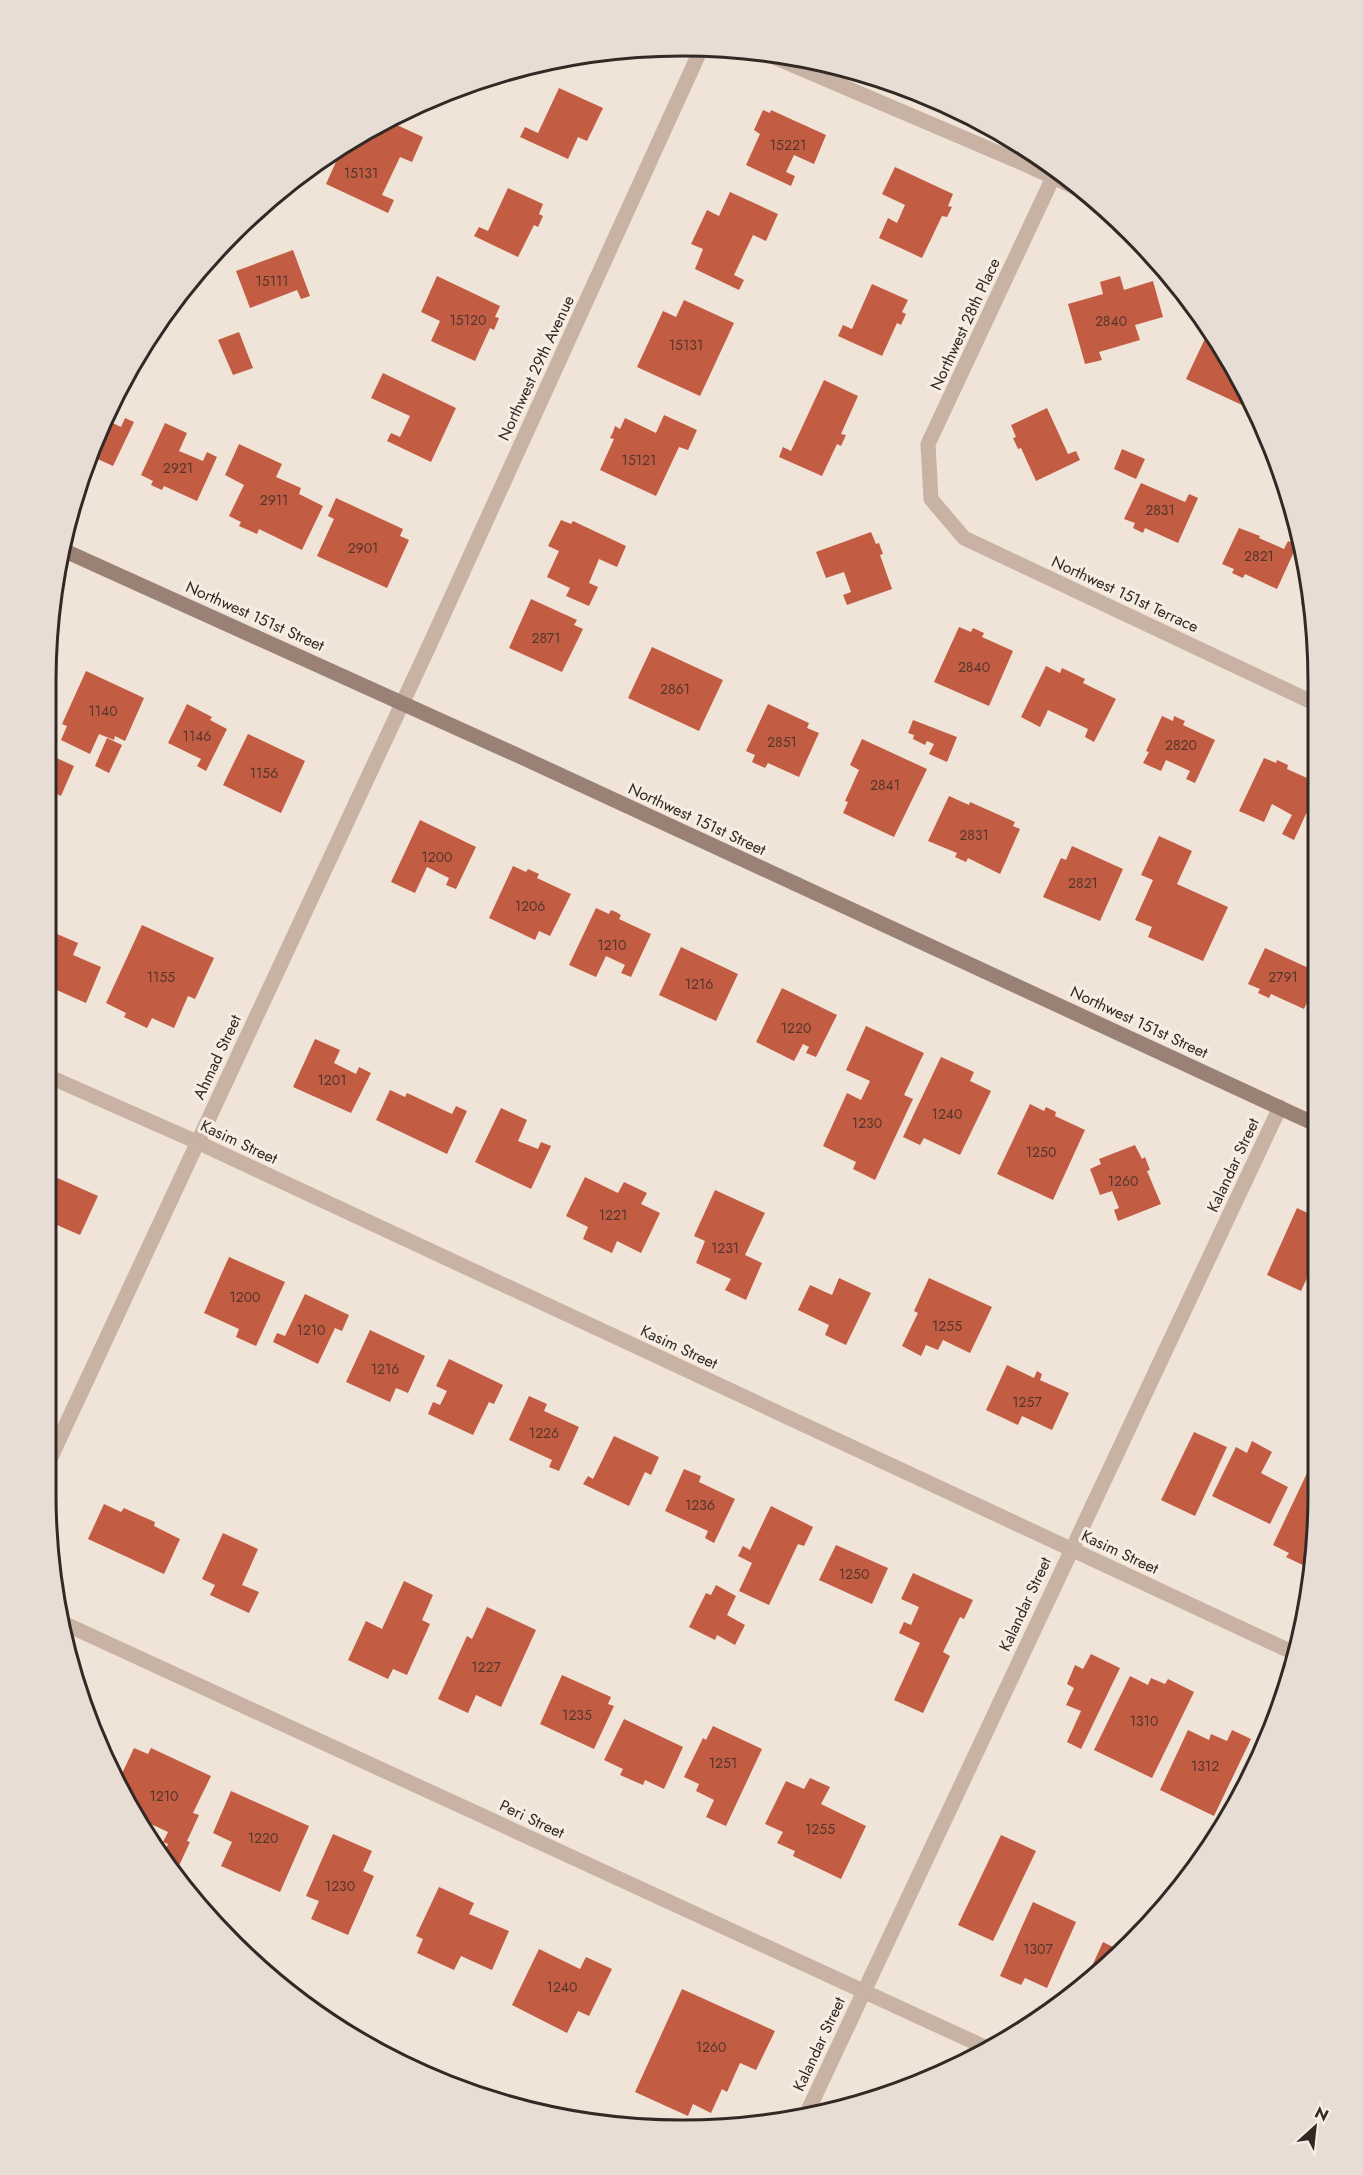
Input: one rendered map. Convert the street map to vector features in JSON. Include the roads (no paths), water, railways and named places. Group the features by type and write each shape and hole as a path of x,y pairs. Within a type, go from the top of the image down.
{"street":[{"name":"Northwest 29th Avenue","path":"402,703 698,56"},
{"path":"799,67 1032,163"},
{"name":"Northwest 28th Place","path":"931,499 928,444 1053,178"},
{"name":"Northwest 151st Terrace","path":"931,499 964,538 1308,700"},
{"name":"Northwest 151st Street","path":"69,553 402,703 1308,1121"},
{"name":"Ahmad Street","path":"56,1448 402,703"},
{"name":"Kasim Street","path":"56,1080 1287,1650"},
{"name":"Kalandar Street","path":"810,2106 1280,1107"},
{"name":"Peri Street","path":"70,1626 978,2044"}]}
